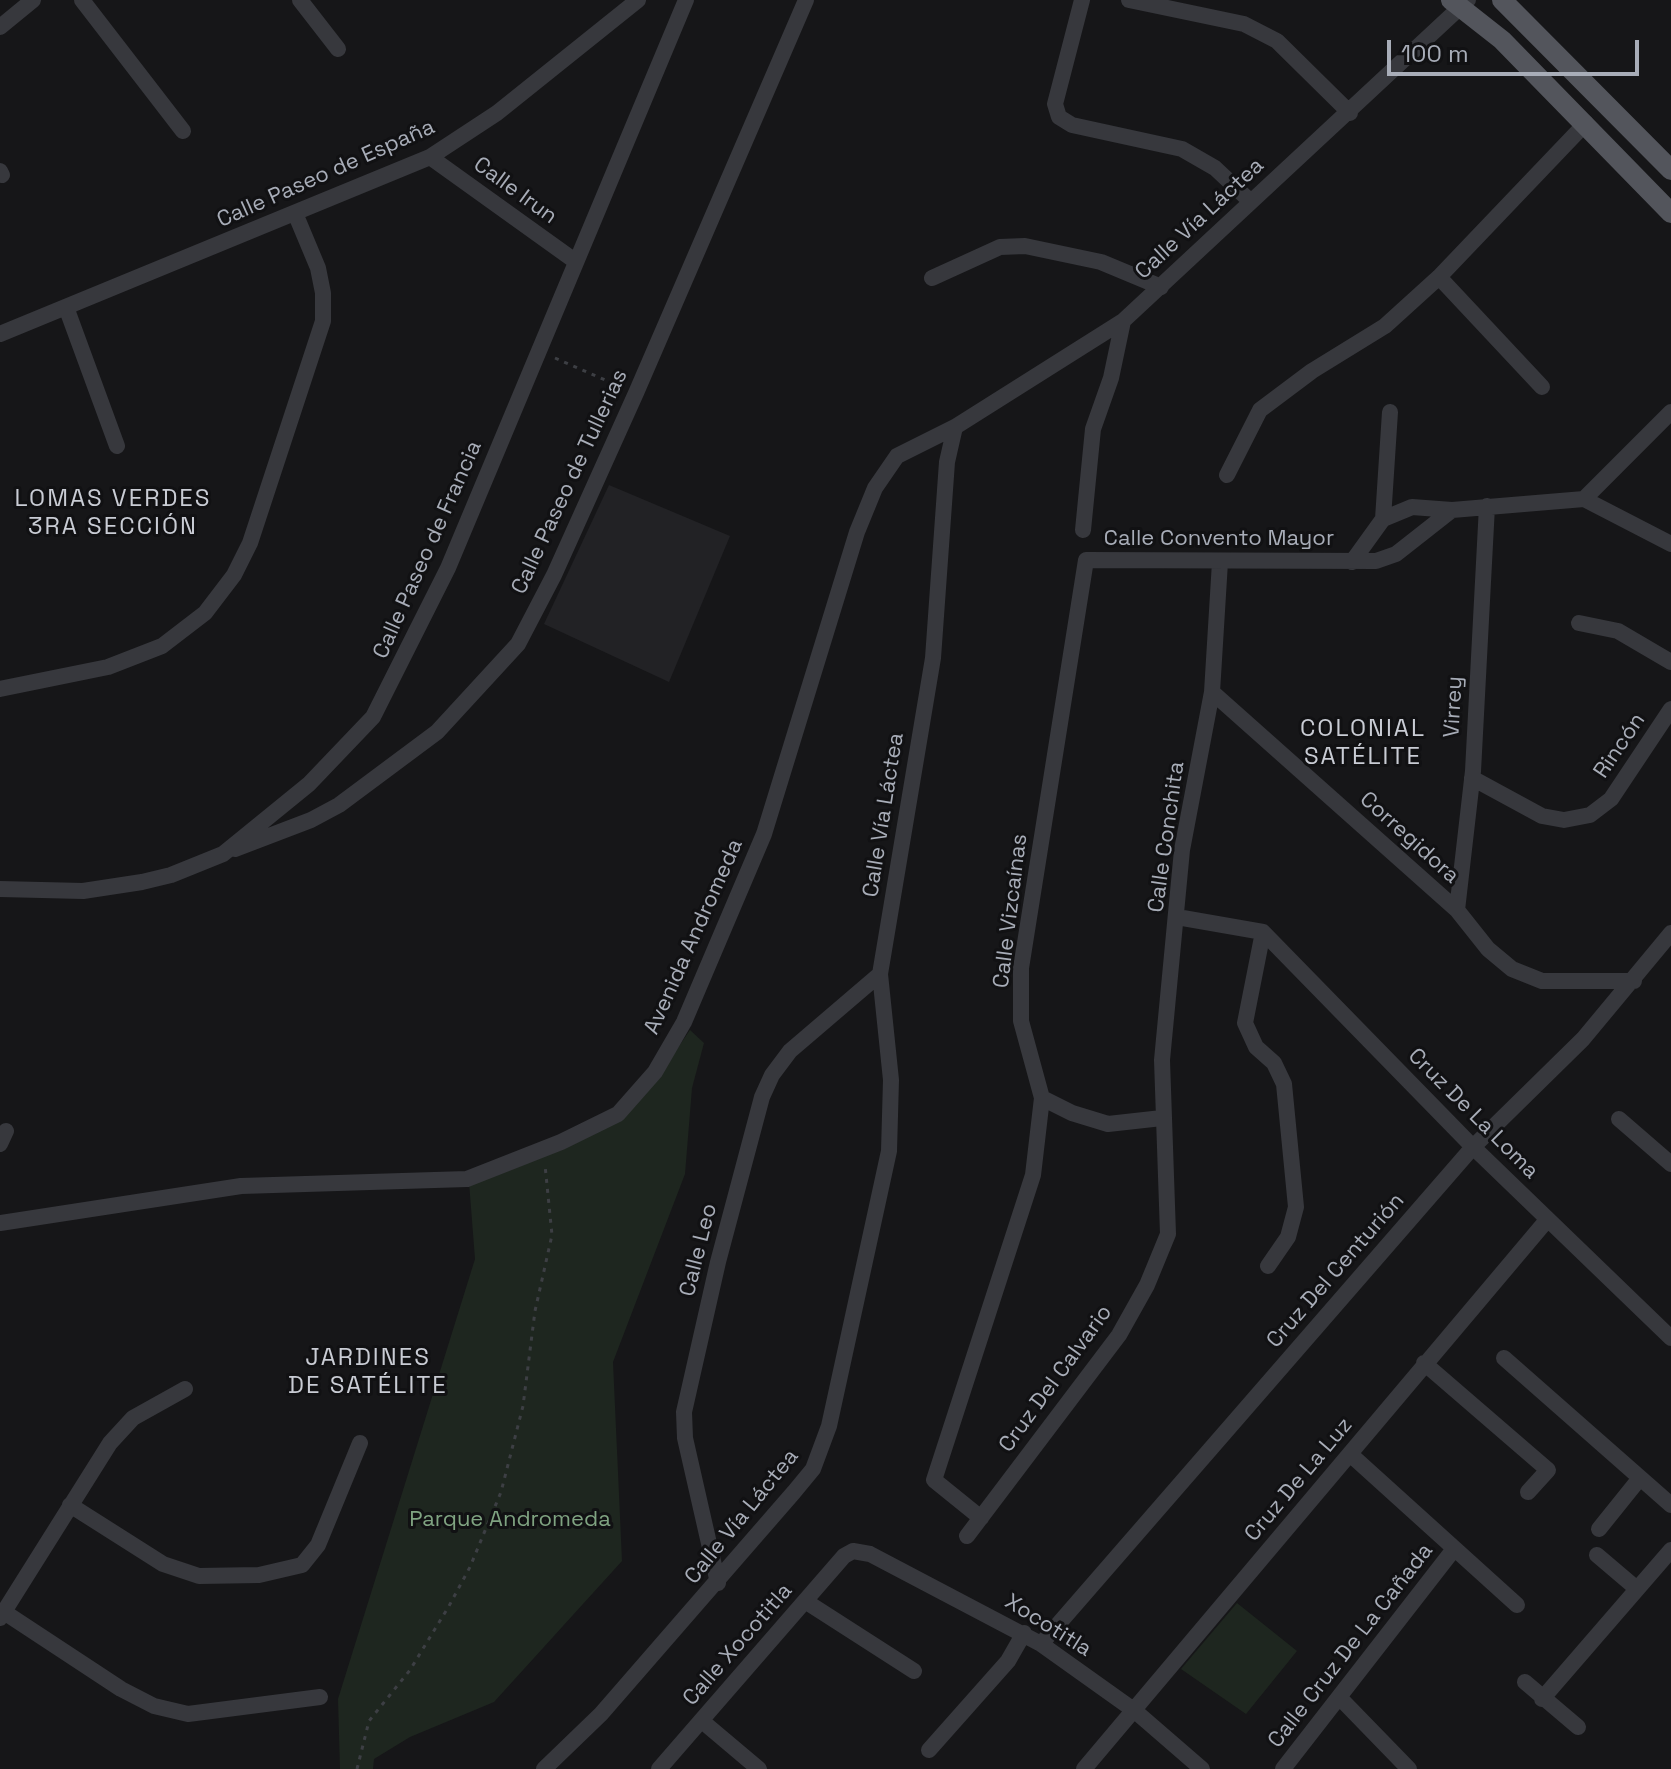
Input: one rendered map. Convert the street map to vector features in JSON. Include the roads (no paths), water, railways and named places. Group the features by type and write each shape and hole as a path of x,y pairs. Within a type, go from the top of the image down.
{"main road":[{"path":"1502,0 1671,170"},
{"path":"1460,2 1586,123 1671,213"}],"street":[{"path":"0,27 33,0"},
{"path":"82,0 183,131"},
{"path":"300,0 338,49"},
{"name":"Calle Paseo de España","path":"0,334 430,157 497,113 638,0"},
{"name":"Calle Paseo de Francia","path":"0,889 83,891 142,882 171,875 223,854 309,784 384,702 448,568 686,0"},
{"name":"Calle Paseo de Tullerias","path":"223,854 311,820 339,805 437,732 518,644 554,575 636,393 806,0"},
{"path":"1082,0 1055,104 1059,117 1072,125 1182,149 1215,168 1250,201"},
{"path":"1129,0 1244,24 1277,41 1350,113"},
{"name":"Calle Vía Láctea","path":"544,1769 601,1714 718,1583 813,1469 829,1426 889,1151 891,1080 880,974 933,658 947,462 955,427 1123,321 1250,201 1350,113 1460,2"},
{"path":"1227,475 1260,410 1312,371 1385,326 1439,277 1586,123"},
{"name":"Calle Irun","path":"430,157 575,261"},
{"path":"0,689 108,667 150,652 205,613 234,575 250,543 323,321 323,293 318,268 295,213"},
{"path":"932,278 1000,247 1025,246 1101,262 1161,287"},
{"path":"1439,277 1542,387"},
{"path":"66,307 117,446"},
{"path":"1083,530 1093,429 1111,378 1123,321"},
{"path":"1390,412 1383,519 1412,507 1452,510 1584,499 1671,544"},
{"path":"1584,499 1671,412"},
{"name":"Avenida Andromeda","path":"0,1223 241,1186 467,1179 543,1149 618,1114 655,1072 684,1022 764,834 857,532 875,488 897,456 955,427"},
{"name":"Virrey","path":"1457,910 1472,778 1487,506"},
{"name":"Calle Convento Mayor","path":"1086,560 1376,561 1396,554 1452,510"},
{"name":"Calle Convento Mayor","path":"1352,562 1383,519"},
{"name":"Calle Vizcaínas","path":"981,1518 934,1480 1033,1175 1042,1098 1021,1021 1021,968 1086,560"},
{"name":"Calle Conchita","path":"1162,1118 1162,1060 1182,850 1212,692 1220,562"},
{"path":"1579,623 1618,631 1671,662"},
{"name":"Corregidora","path":"1212,692 1457,910 1488,949 1512,969 1542,981 1634,981"},
{"name":"Rincón","path":"1472,778 1542,816 1564,820 1590,815 1611,799 1671,709"},
{"path":"1177,917 1263,932 1245,1023 1256,1047 1274,1063 1284,1084 1296,1207 1288,1237 1268,1266"},
{"name":"Cruz De La Loma","path":"1263,932 1473,1147 1671,1338"},
{"name":"Cruz Del Centurión","path":"1041,1644 1473,1147 1557,1067 1634,981 1671,933"},
{"name":"Calle Leo","path":"718,1583 685,1438 684,1412 730,1217 762,1097 772,1075 790,1051 880,974"},
{"path":"1042,1098 1072,1113 1108,1124 1162,1118"},
{"name":"Cruz Del Calvario","path":"967,1536 1119,1335 1147,1285 1168,1234 1162,1118"},
{"path":"1619,1119 1671,1164"},
{"name":"Cruz De La Luz","path":"1084,1769 1547,1220"},
{"path":"1504,1358 1671,1505"},
{"path":"1424,1363 1548,1470 1528,1492"},
{"path":"185,1389 133,1418 110,1443 2,1615 154,1706 188,1714 320,1697"},
{"path":"70,1505 163,1564 199,1576 259,1575 302,1565 318,1545 360,1443"},
{"path":"1350,1454 1517,1605"},
{"path":"1599,1529 1640,1478"},
{"name":"Calle Cruz De La Cañada","path":"1283,1769 1454,1549"},
{"path":"1542,1699 1671,1550"},
{"name":"Xocotitla","path":"853,1551 870,1554 1024,1633 1135,1711 1202,1769"},
{"name":"Calle Xocotitla","path":"659,1769 844,1556 853,1551"},
{"path":"1597,1555 1637,1589"},
{"path":"805,1601 914,1671"},
{"path":"929,1750 1008,1661 1024,1633"},
{"path":"1525,1682 1578,1727"},
{"path":"1340,1698 1409,1769"},
{"path":"702,1721 759,1769"}],"district":[{"name":"LOMAS VERDES 3RA SECCIÓN","path":"113,513"},
{"name":"COLONIAL SATÉLITE","path":"1363,743"},
{"name":"JARDINES DE SATÉLITE","path":"368,1372"}],"park label":[{"name":"Parque Andromeda","path":"510,1520"}]}
